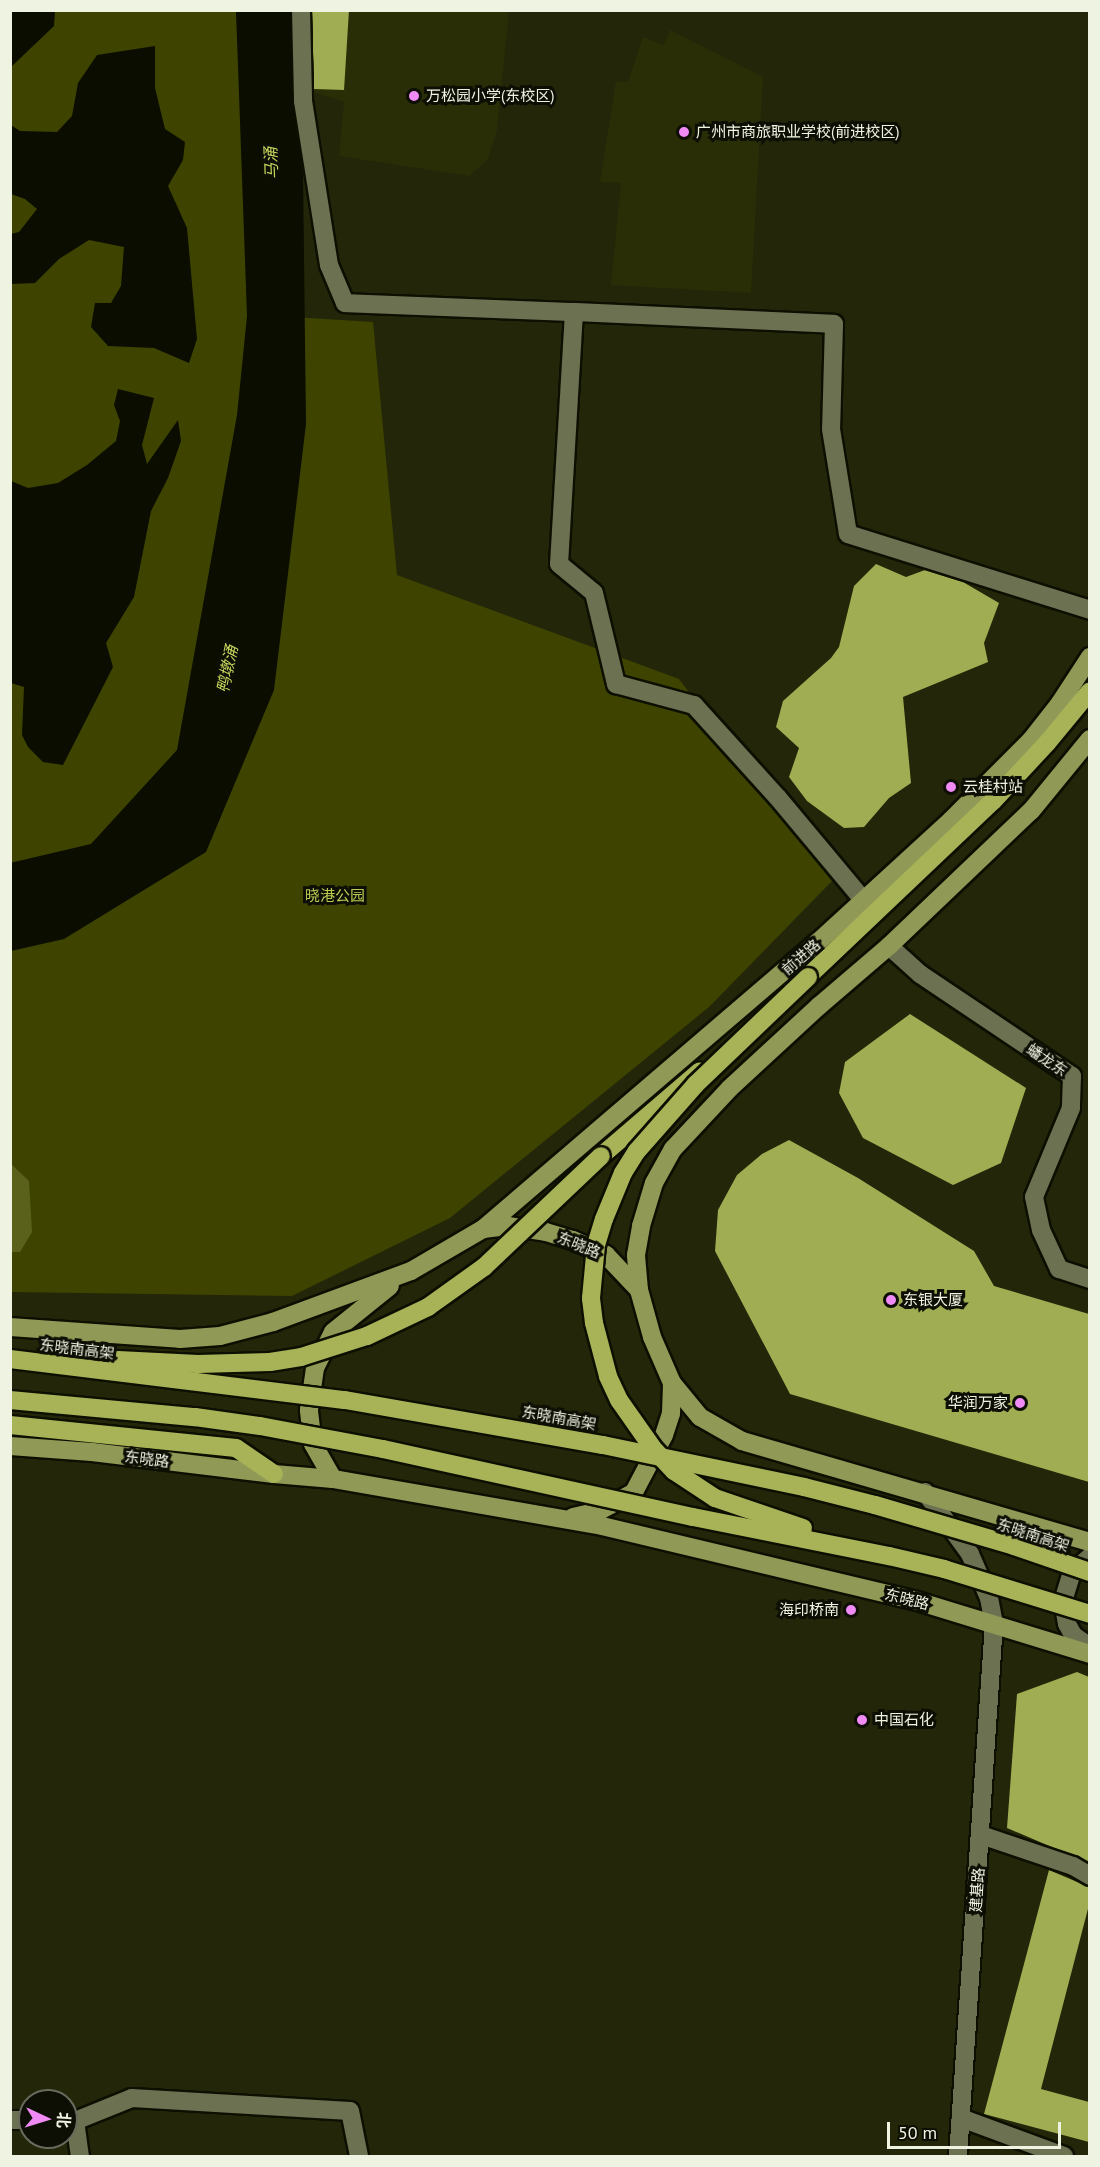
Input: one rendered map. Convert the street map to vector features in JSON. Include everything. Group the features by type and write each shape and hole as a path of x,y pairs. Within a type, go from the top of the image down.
{"highway":[{"path":"889,1556 738,1507 701,1490 674,1471 652,1447 619,1400 608,1376 594,1323 591,1299 596,1245 623,1173 637,1151 672,1109 993,801 1047,743 1089,691"},
{"path":"10,1357 198,1364 270,1362 333,1348 399,1323 428,1307 484,1267 601,1156 808,977"},
{"name":"东晓南高架","path":"10,1357 345,1401 603,1444 865,1503 954,1528 1089,1572"},
{"path":"10,1400 260,1426 383,1449 945,1569 1089,1614"},
{"path":"10,1425 236,1448 274,1474"}],"main road":[{"name":"前进路","path":"483,1229 864,901 970,803 1031,740 1060,703 1089,657"},
{"path":"639,1290 636,1254 640,1226 654,1183 673,1149 745,1074 889,946 1031,811 1089,739"},
{"name":"东晓路","path":"10,1328 180,1339 220,1336 273,1322 411,1271 483,1229 508,1226 546,1232 573,1240 606,1255 639,1290 652,1337 672,1383 700,1418 742,1441 925,1492 1089,1542"},
{"path":"333,1479 314,1444 309,1410 315,1368 333,1332 411,1271"},
{"path":"566,1519 599,1511 634,1492 664,1435 671,1413 672,1383"},
{"name":"东晓路","path":"10,1446 92,1452 333,1479 566,1519 917,1601 1089,1653"}],"street":[{"path":"301,10 303,101 329,265 345,303 834,324 831,429 848,534 1089,610"},
{"path":"574,312 560,564 594,593 616,684 694,705 778,798 864,901"},
{"name":"蟠龙东","path":"889,946 920,974 1072,1076 1071,1108 1034,1197 1041,1230 1059,1269 1089,1279"},
{"name":"建基路","path":"925,1492 970,1554 989,1598 994,1623 958,2157"},
{"path":"1089,1557 1072,1572 1063,1600 1067,1624 1073,1635 1089,1647"},
{"path":"981,1835 1073,1866 1089,1876"},
{"path":"78,2118 132,2098 350,2111 359,2157"},
{"path":"960,2118 1064,2157"}],"shaded area":[{"name":"万松园小学(东校区)","path":"305,11 509,11 497,130 488,159 469,176 339,156 344,102 311,91"},
{"name":"广州市商旅职业学校(前进校区)","path":"670,30 763,77 751,293 611,285 621,183 600,182 616,81 628,82 643,37 664,45"}],"green space":[{"name":"晓港公园","path":"10,11 236,11 240,80 276,316 373,322 397,575 679,679 832,881 709,1007 450,1218 292,1296 11,1292"},
{"path":"10,1163 29,1181 32,1232 20,1252 11,1252"}],"water":[{"path":"11,10 55,11 54,26 11,67"},
{"path":"236,11 296,11 295,103 303,175 306,424 274,690 206,852 64,939 11,951 10,863 91,844 177,750 237,415 247,316"},
{"path":"155,46 155,88 165,129 185,142 183,160 168,186 187,228 197,339 189,363 154,348 108,346 91,327 95,303 111,303 121,286 124,247 89,240 59,259 35,283 11,284 11,234 19,232 37,209 25,199 11,194 11,125 20,131 57,132 72,116 78,83 97,55"},
{"path":"118,389 154,398 142,445 147,464 178,420 181,441 168,478 151,511 134,597 106,643 113,667 63,765 43,762 28,747 22,735 24,687 11,683 11,481 28,488 58,483 87,465 116,441 120,421 114,405"}],"building":[{"path":"312,10 349,10 344,90 314,89"},
{"path":"876,564 906,577 925,570 963,582 999,603 984,643 988,662 903,697 911,783 889,798 864,827 844,828 807,801 789,777 799,748 776,727 783,701 831,658 839,647 854,586"},
{"path":"910,1014 1026,1088 1001,1163 953,1185 863,1138 839,1093 845,1062"},
{"name":"东银大厦","path":"789,1140 858,1178 974,1251 994,1286 1089,1314 1089,1482 790,1394 715,1251 718,1210 737,1175 762,1154"},
{"path":"1077,1672 1089,1677 1089,1863 1007,1828 1017,1694"},
{"path":"1049,1870 1089,1887 1089,1905 1041,2089 1089,2102 1089,2142 984,2114"}],"place":[{"name":"万松园小学(东校区)","path":"414,96"},
{"name":"广州市商旅职业学校(前进校区)","path":"684,132"},
{"name":"云桂村站","path":"951,787"},
{"name":"东银大厦","path":"891,1300"},
{"name":"华润万家","path":"1020,1403"},
{"name":"海印桥南","path":"851,1610"},
{"name":"中国石化","path":"862,1720"}],"water label":[{"name":"马涌","path":"271,163"},
{"name":"鸭墩涌","path":"227,669"}]}
